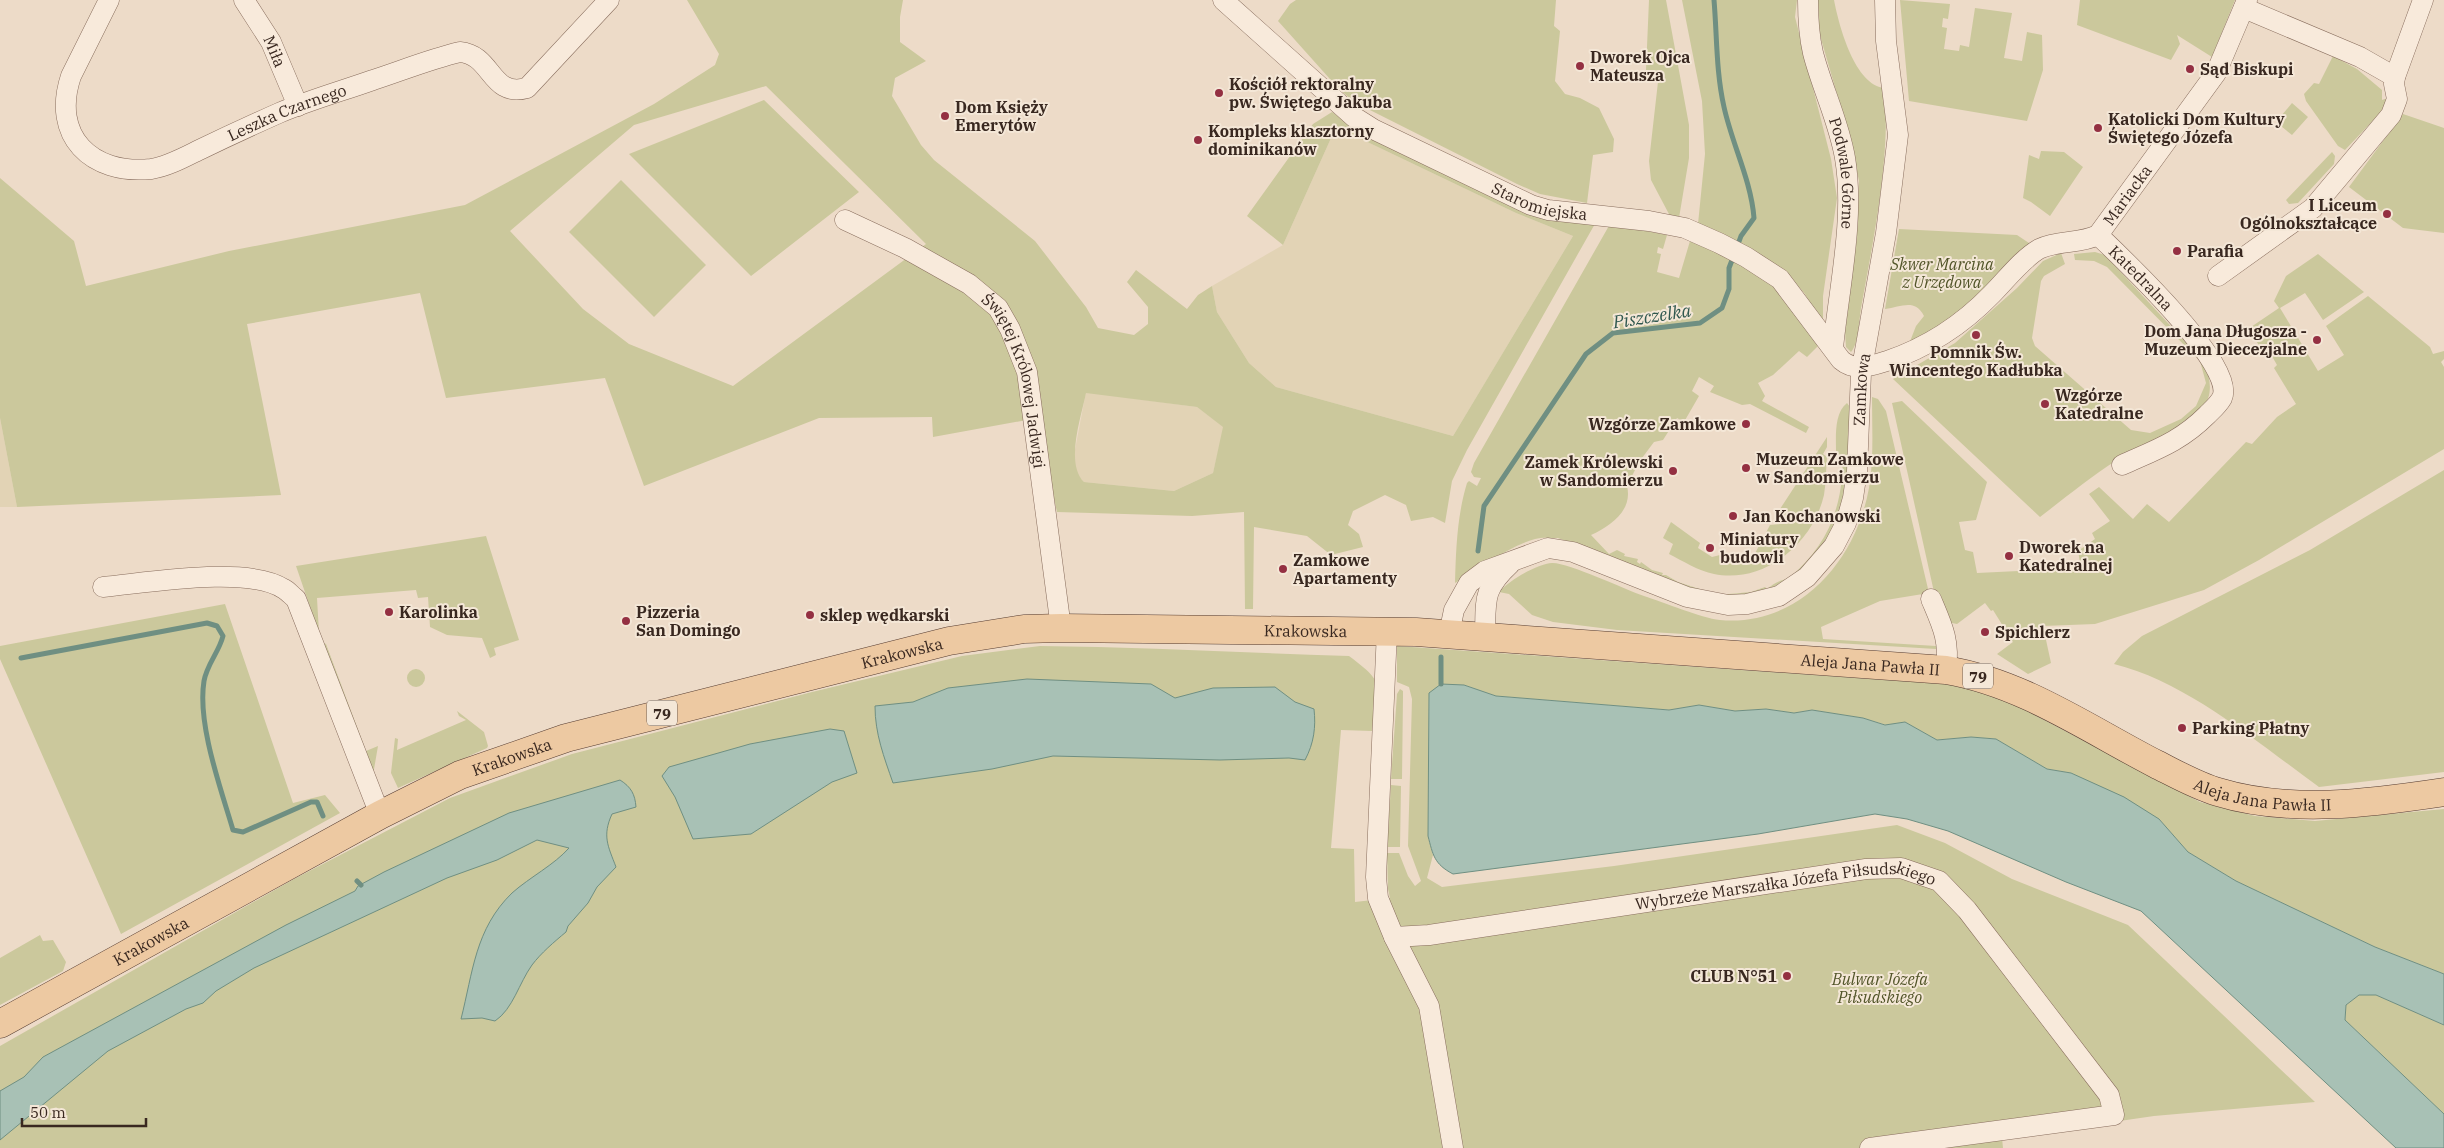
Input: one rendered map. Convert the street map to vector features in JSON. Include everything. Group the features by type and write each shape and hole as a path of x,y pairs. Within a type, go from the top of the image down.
{"main road":[{"name":"Krakowska","path":"0,1024 380,815 460,775 566,738 949,641 1024,629 1388,631 1449,634"},
{"name":"Aleja Jana Pawła II","path":"1449,634 1946,670 1974,674 2039,701 2183,778 2217,792 2270,804 2351,802 2444,792"}],"street":[{"name":"Leszka Czarnego","path":"109,0 72,76 68,87 65,113 77,144 98,162 114,168 153,168 182,158 298,106 460,52 476,57 505,88 512,91 527,88 608,0"},
{"name":"Miła","path":"244,0 271,42 298,106"},
{"name":"Staromiejska","path":"1223,0 1336,103 1373,129 1540,207 1684,228 1720,243 1746,257 1780,279 1848,365 1862,368"},
{"name":"Podwale Górne","path":"1808,0 1813,52 1837,125 1845,157 1848,182 1848,214 1833,348"},
{"name":"Zamkowa","path":"1449,634 1457,604 1469,582 1485,571 1548,548 1559,548 1687,597 1728,605 1746,604 1779,596 1807,577 1834,546 1846,523 1853,498 1857,471 1859,389 1886,233 1898,135 1886,41 1886,0"},
{"path":"2218,276 2313,208 2391,115 2397,99 2395,77 2423,0"},
{"path":"2246,4 2360,57 2395,77"},
{"name":"Mariacka","path":"2098,235 2216,73 2246,4"},
{"name":"Świętej Królowej Jadwigi","path":"845,220 905,248 969,284 998,308 1010,328 1027,372 1060,628"},
{"path":"1862,368 1914,352 1947,333 1985,301 2038,250 2053,245 2083,241 2098,235"},
{"name":"Katedralna","path":"2098,235 2173,310 2218,370 2224,388 2222,398 2216,407 2192,429 2176,441 2122,465"},
{"name":"Zamkowa","path":"1485,636 1486,604 1489,588 1496,576 1515,559"},
{"path":"103,587 219,577 242,577 284,588 296,599 380,815"},
{"path":"1931,599 1946,632 1948,655 1946,670"},
{"path":"1388,631 1376,877 1378,898 1394,937 1429,1006 1453,1148"},
{"name":"Wybrzeże Marszałka Józefa Piłsudskiego","path":"1394,937 1429,935 1866,869 1901,868 1939,881 1967,910 2109,1094 2114,1115 1870,1148"}],"shaded area":[{"path":"1336,127 1516,213 1573,236 1453,436 1276,387 1249,363 1217,312 1212,286 1283,245"},
{"path":"1086,392 1197,407 1224,427 1213,473 1174,491 1084,482 1078,476 1073,460"},
{"path":"0,418 17,507 0,507"},
{"path":"1027,679 1151,684 1175,698 1213,688 1275,687 1295,702 1314,709 1314,735 1305,760 1289,758 1220,760 1053,756 992,769 893,783 878,736 875,706 913,702 948,688"},
{"path":"1441,684 1464,685 1496,696 1669,710 1699,705 1735,711 1766,709 1794,713 1812,710 1863,718 1885,725 1905,722 1937,740 1971,737 1996,739 2047,769 2071,773 2124,797 2159,819 2188,852 2236,881 2375,947 2444,974 2444,1025 2376,995 2359,995 2346,1005 2345,1020 2444,1114 2444,1148 2396,1148 2141,911 2066,882 1948,831 1907,819 1875,814 1758,834 1453,874 1438,863 1431,849 1428,836 1429,693"},
{"path":"830,729 844,731 857,773 832,782 751,834 693,839 675,797 662,776 669,767 750,744"},
{"path":"620,780 632,791 636,807 612,814 609,822 607,841 616,867 597,887 588,903 568,926 566,932 532,965 507,1010 495,1021 482,1018 461,1019 477,952 483,936 490,921 512,893 569,848 537,840 497,860 447,878 254,968 216,991 203,1003 186,1009 108,1051 0,1140 0,1091 24,1077 43,1057 286,925 355,891 358,886 384,872 509,813"}],"green space":[{"path":"687,0 903,0 900,17 900,42 926,61 895,78 892,96 921,145 934,160 1035,241 1086,307 1098,328 1134,335 1148,324 1148,307 1127,282 1136,270 1187,309 1198,295 1212,286 1217,312 1249,363 1276,387 1453,436 1573,236 1516,213 1336,127 1283,245 1247,216 1313,124 1332,112 1357,129 1596,222 1467,450 1452,481 1445,523 1433,517 1411,521 1406,505 1385,495 1353,511 1348,525 1359,534 1363,547 1331,555 1307,536 1254,527 1253,609 1245,609 1244,512 1192,516 1057,512 1046,462 1032,419 933,437 932,417 819,418 644,486 605,378 446,398 420,293 247,324 281,495 17,507 0,418 0,178 74,241 86,286 229,251 465,205 654,104 715,65 719,54","holes":["766,86 926,244 733,386 629,344 583,309 510,231 634,125","1086,393 1197,407 1223,427 1213,473 1174,491 1084,482 1078,474 1075,452 1078,427"]},
{"path":"1296,0 1556,0 1554,26 1560,31 1555,81 1565,94 1580,98 1599,108 1614,139 1613,152 1593,155 1587,203 1540,194 1354,102 1338,88 1278,21 1290,4"},
{"path":"1649,0 1666,0 1689,125 1689,158 1679,218 1670,216 1651,180 1649,161 1659,73 1646,70"},
{"path":"1682,0 1797,0 1795,17 1831,159 1837,198 1823,296 1823,323 1820,323 1805,294 1791,278 1698,224 1705,154 1702,101"},
{"path":"1818,0 1834,0 1844,39 1857,66 1874,85 1885,88 1885,143 1880,199 1857,337 1851,352 1846,347 1845,332 1857,236 1859,181 1850,139 1819,32"},
{"path":"1900,0 1950,4 1948,19 1943,18 1942,27 1947,28 1944,49 1959,51 1960,45 1969,47 1975,8 2012,13 2004,58 2022,61 2027,32 2042,35 2043,70 2027,121 1909,101"},
{"path":"2080,0 2235,0 2212,57 2177,35 2180,44 2171,60 2077,25"},
{"path":"2333,56 2357,69 2382,90 2382,100 2388,101 2384,109 2345,150 2338,146 2306,101 2304,94 2314,83 2319,84"},
{"path":"764,100 859,192 751,276 629,154"},
{"path":"2292,103 2308,117 2292,135 2276,122"},
{"path":"2403,114 2444,128 2444,233 2403,228 2349,187"},
{"path":"2041,151 2064,152 2083,167 2050,216 2023,198 2029,155 2039,159"},
{"path":"2332,152 2335,156 2334,164 2298,203 2289,204 2286,200"},
{"path":"621,180 706,265 654,317 569,232"},
{"path":"1610,224 1667,235 1663,249 1658,247 1657,253 1661,254 1657,272 1679,278 1690,241 1751,269 1769,281 1783,295 1818,346 1807,357 1799,351 1773,375 1758,383 1765,396 1762,401 1809,427 1806,433 1750,404 1742,405 1710,392 1714,386 1699,377 1692,391 1699,396 1684,422 1677,418 1663,440 1654,442 1639,462 1627,486 1627,503 1624,510 1613,522 1591,535 1609,554 1617,550 1625,554 1624,556 1638,559 1637,562 1640,564 1641,562 1652,570 1663,573 1662,575 1717,595 1708,594 1558,538 1538,538 1514,547 1455,583 1458,533 1464,495 1469,481 1477,486 1481,478 1474,477 1471,472 1474,463"},
{"name":"Skwer Marcina z Urzędowa","path":"1899,229 2017,235 2032,245 1949,323 1909,344 1916,326 1924,316 1920,310 1912,305 1885,309"},
{"path":"2095,252 2105,255 2205,363 2210,392 2206,404 2194,416 2174,430 2127,454 2087,480 2040,517 1893,379 1955,343 2017,288 2043,261 2061,253 2065,264 2044,276 2041,281 2032,338 2035,346 2131,430 2150,433 2181,419 2196,406 2206,383 2200,361 2107,267 2094,261 2075,260 2074,254"},
{"path":"2318,254 2364,292 2323,320 2305,293 2280,308 2318,371 2344,355 2326,326 2368,296 2430,347 2433,354 2444,351 2444,359 2441,362 2444,367 2444,449 2259,560 2204,590 2095,624 2043,626 2051,663 2028,674 1997,654 2013,642 1993,610 1991,611 1985,603 1957,624 1947,622 1934,592 1892,403 1902,401 1987,482 1976,520 1959,522 1965,550 1973,552 1977,573 2081,568 2078,551 2095,539 2092,533 2110,521 2089,494 2099,487 2133,519 2147,504 2169,522 2246,442 2252,444 2277,417 2296,404 2274,368 2277,365 2273,358 2269,360 2248,329 2279,308 2274,301 2286,276"},
{"path":"1872,397 1878,399 1886,411 1929,593 1880,601 1821,627 1823,639 1936,646 1936,649 1617,630 1553,622 1532,615 1509,594 1499,592 1523,574 1539,566 1552,563 1582,571 1644,596 1712,619 1749,619 1775,613 1798,601 1819,584 1837,564 1851,540 1862,515 1872,466"},
{"path":"1847,403 1850,407 1846,491 1835,525 1824,545 1810,562 1793,576 1768,588 1788,578 1800,568 1818,546 1832,521 1840,493 1842,477 1845,475 1842,474 1843,460 1836,451 1836,432 1840,413"},
{"path":"1827,437 1827,447 1823,454 1827,457 1825,490 1818,513 1798,544 1784,556 1768,566 1751,573 1733,575 1708,573 1669,554 1673,544 1663,538 1671,522 1700,543 1698,548 1712,557 1720,555 1735,564 1752,559 1770,525 1780,524 1782,519 1780,509"},
{"path":"2444,470 2444,772 2319,787 2247,733 2195,699 2141,673 2114,664 2123,652 2142,636 2310,550"},
{"path":"486,536 519,640 494,648 496,655 490,658 482,638 447,635 430,627 428,597 418,598 416,590 317,598 319,633 296,566"},
{"path":"1765,587 1767,589 1731,596 1719,595 1751,592"},
{"path":"225,604 293,803 325,795 340,813 121,934 0,659 0,646"},
{"path":"323,643 326,644 366,751 378,746 373,775 376,775 374,781"},
{"name":"Bulwar Józefa Piłsudskiego","path":"1040,646 1349,656 1362,666 1376,681 1379,695 1372,731 1341,730 1331,848 1354,849 1355,902 1390,898 1387,853 1399,853 1408,876 1415,886 1421,881 1408,846 1412,699 1409,687 1397,682 1397,646 1958,685 2012,703 2200,802 2255,816 2315,821 2444,809 2444,974 2375,947 2236,881 2188,852 2159,819 2071,773 2047,769 1996,739 1971,737 1937,740 1905,722 1886,725 1863,718 1812,710 1794,713 1766,709 1735,711 1699,705 1669,710 1496,696 1464,685 1429,693 1428,836 1433,855 1427,878 1442,887 1614,866 1897,825 1945,843 2012,879 2128,925 2315,1102 2154,1116 2002,1138 2003,1148 0,1148 0,1046 294,879 450,798 572,754 812,692 962,656"},
{"path":"416,669 422,672 425,678 422,684 416,687 410,684 407,678 410,672"},
{"path":"1400,689 1403,691 1402,779 1391,779 1397,694"},
{"path":"457,711 484,732 487,748 398,788 391,773 395,738 398,739 397,750 466,720 459,716"},
{"path":"1391,785 1401,786 1400,847 1387,847"},
{"path":"40,935 43,941 53,940 66,962 63,971 0,1005 0,958"},
{"path":"2359,995 2376,995 2444,1025 2444,1114 2345,1020 2346,1005"}],"waterway":[{"name":"Piszczelka","path":"1714,0 1721,94 1727,121 1749,190 1754,218 1741,236 1737,247"},
{"name":"Piszczelka","path":"1478,551 1484,506 1586,354 1613,333 1700,323 1722,308 1729,289 1729,268 1734,255"},
{"path":"21,658 207,623 217,626 223,636 204,681 204,717 211,756 233,830 243,832 311,802 317,802 323,816"},
{"name":"Piszczelka","path":"1441,657 1441,684"},
{"path":"357,881 361,885"}],"place":[{"name":"Dworek Ojca Mateusza","path":"1580,66"},
{"name":"Sąd Biskupi","path":"2190,69"},
{"name":"Kościół rektoralny pw. Świętego Jakuba","path":"1219,93"},
{"name":"Dom Księży Emerytów","path":"945,116"},
{"name":"Katolicki Dom Kultury Świętego Józefa","path":"2098,128"},
{"name":"Kompleks klasztorny dominikanów","path":"1198,140"},
{"name":"I Liceum Ogólnokształcące","path":"2387,214"},
{"name":"Parafia","path":"2177,251"},
{"name":"Pomnik Św. Wincentego Kadłubka","path":"1976,335"},
{"name":"Dom Jana Długosza - Muzeum Diecezjalne","path":"2317,340"},
{"name":"Wzgórze Katedralne","path":"2045,404"},
{"name":"Wzgórze Zamkowe","path":"1746,424"},
{"name":"Muzeum Zamkowe w Sandomierzu","path":"1746,468"},
{"name":"Zamek Królewski w Sandomierzu","path":"1673,471"},
{"name":"Jan Kochanowski","path":"1733,516"},
{"name":"Miniatury budowli","path":"1710,548"},
{"name":"Dworek na Katedralnej","path":"2009,556"},
{"name":"Zamkowe Apartamenty","path":"1283,569"},
{"name":"Karolinka","path":"389,612"},
{"name":"sklep wędkarski","path":"810,615"},
{"name":"Pizzeria San Domingo","path":"626,621"},
{"name":"Spichlerz","path":"1985,632"},
{"name":"Parking Płatny","path":"2182,728"},
{"name":"CLUB N°51","path":"1787,976"}]}
